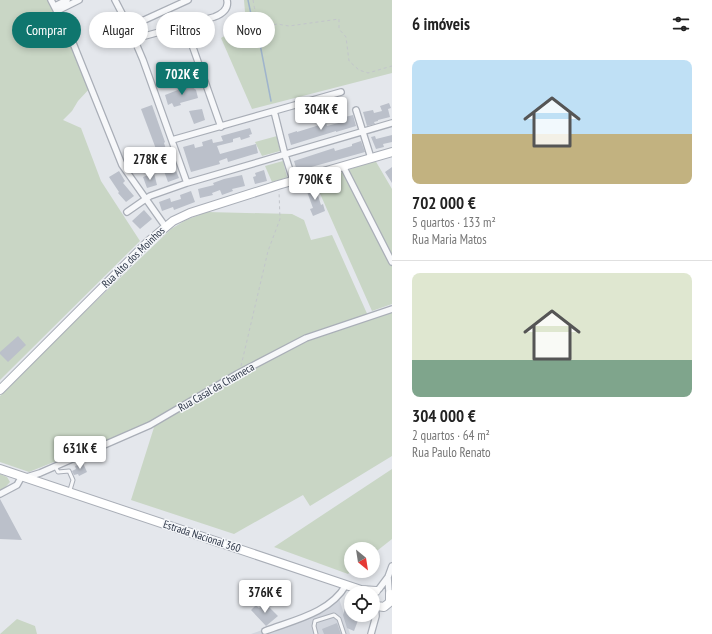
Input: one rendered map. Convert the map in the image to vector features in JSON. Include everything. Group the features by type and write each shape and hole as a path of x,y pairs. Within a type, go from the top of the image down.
{"street":[{"path":"52,0 84,69 122,165 165,226"},
{"path":"56,9 67,0"},
{"path":"56,9 79,0"},
{"path":"115,0 121,12"},
{"path":"148,18 188,0"},
{"path":"215,17 223,13 228,2 227,0"},
{"path":"138,48 187,182"},
{"path":"193,48 221,126"},
{"path":"172,140 341,92"},
{"path":"356,110 371,158"},
{"path":"274,111 293,180"},
{"path":"127,212 150,196 187,182 392,123"},
{"name":"Rua Alto dos Moinhos","path":"0,390 165,226 173,220 278,184 392,152"},
{"path":"343,166 392,262"},
{"name":"Rua Casal da Charneca","path":"24,477 41,472 150,425 240,372 306,338 392,309"},
{"path":"0,469 24,477 17,485 0,494"},
{"path":"38,482 41,472"},
{"name":"Estrada Nacional 360","path":"24,477 349,586"},
{"path":"380,589 388,577 392,566"},
{"path":"380,612 391,600 388,577"},
{"path":"265,631 324,608 336,599 346,585"},
{"path":"380,592 384,589 390,594"},
{"path":"371,634 374,622"}],"lane":[{"path":"55,466 58,472 69,471 73,480 69,492"},
{"path":"316,634 314,626 315,621 334,615 339,619 344,634"}],"path":[{"path":"253,0 257,22 264,28 277,24 289,26 339,19 339,29 346,37 349,61 359,70 368,73 392,66"},
{"path":"240,372 242,355 268,251 280,219 278,184"}],"shaded area":[{"path":"339,598 344,614 344,622 346,622 350,634 251,634 314,611"}],"green space":[{"path":"0,0 51,0 57,12 12,12 12,48 73,48 91,87 63,120 81,128 101,181 140,241 0,380"},
{"path":"244,0 392,0 392,73 252,109 225,48 275,48 275,12 245,12"},
{"path":"277,136 280,151 262,156 255,142"},
{"path":"375,160 392,189 392,304 372,311 314,180 337,174"},
{"path":"283,161 287,177 272,182 265,166"},
{"path":"207,212 292,214 304,220 311,240 332,235 369,318 392,311 392,456 310,506 303,495 234,534 131,500 156,421 29,472 0,462 0,396 171,229 186,220"},
{"path":"392,469 392,539 380,548 380,542 344,542 344,573 274,547"},
{"path":"0,474 7,477 10,482 0,493"},
{"path":"17,619 35,626 37,634 0,634"}],"building":[{"path":"182,86 191,86 196,90 198,98 180,103 181,105 174,107 172,103 168,105 165,95 183,88"},
{"path":"389,103 391,108 388,109 390,117 378,120 374,122 375,124 367,126 363,112 373,110 374,113 382,111 380,106"},
{"path":"152,105 172,167 174,166 179,178 168,182 161,163 159,164 154,150 156,149 141,109"},
{"path":"202,109 205,120 194,124 189,111"},
{"path":"353,115 356,126 291,145 288,134 326,123 327,126 346,121 345,117"},
{"path":"250,128 252,134 249,135 250,137 241,140 240,137 233,139 233,142 217,146 220,154 256,144 258,153 228,162 227,158 219,161 220,164 191,172 183,147 194,144 195,148 203,146 202,142 212,139 213,143 223,141 221,136"},
{"path":"392,135 392,142 383,144 384,147 376,149 371,137 375,136 376,139"},
{"path":"361,141 365,152 297,171 294,161 334,148 335,151 352,146 352,144"},
{"path":"392,167 392,183 385,172"},
{"path":"264,170 267,181 255,184 253,177 256,176 255,173"},
{"path":"119,171 125,181 123,183 134,196 126,202 118,193 119,192 109,177"},
{"path":"154,173 157,185 147,188 143,177"},
{"path":"242,175 245,186 232,189 233,191 222,195 220,190 212,193 213,195 200,198 198,189 214,185 213,183 224,179"},
{"path":"315,186 321,205 323,204 325,211 313,216 310,209 313,208 306,189"},
{"path":"191,191 195,202 174,210 173,207 162,211 159,202 170,198 171,202 181,199 180,195"},
{"path":"144,210 152,219 140,229 132,221"},
{"path":"18,336 26,345 8,362 0,354 0,352"},
{"path":"83,463 87,472 79,476 78,474 74,475 72,471 76,469 75,466"},
{"path":"0,499 22,540 0,539"},
{"path":"265,603 278,616 266,626 251,610 256,605 259,608"},
{"path":"345,622 357,622 354,631 347,628"},
{"path":"337,623 341,634 324,634 322,629"}],"waterway":[{"path":"248,0 252,19 259,39 271,101"}]}
